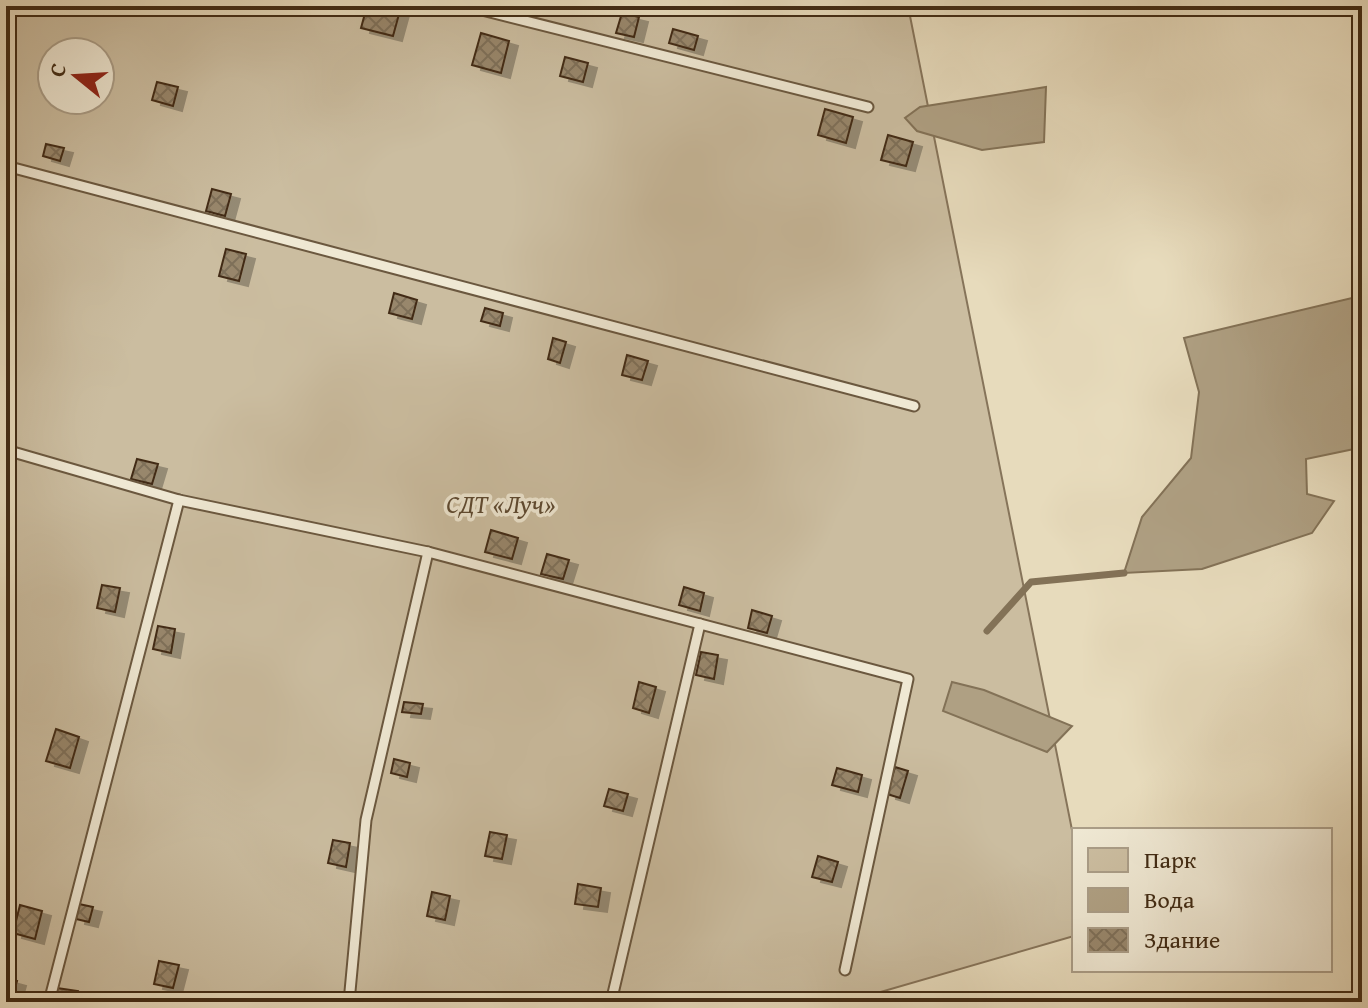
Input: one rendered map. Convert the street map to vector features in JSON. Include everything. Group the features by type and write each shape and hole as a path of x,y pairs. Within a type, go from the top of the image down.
{"lane":[{"path":"466,6 868,107"},
{"path":"6,166 914,406"},
{"path":"6,450 179,500 428,552 908,679 845,970"},
{"path":"49,1002 179,500"},
{"path":"349,1002 366,820 428,552"},
{"path":"611,1002 700,624"}],"green space":[{"name":"СДТ «Луч»","path":"6,6 908,6 1072,830 1072,937 846,1002 6,1002"}],"water":[{"path":"1046,87 1044,142 982,150 917,131 905,118 920,107"},
{"path":"1352,298 1362,299 1362,444 1354,449 1306,459 1307,494 1334,501 1312,533 1202,569 1124,573 1142,517 1191,458 1199,392 1184,338"},
{"path":"952,682 984,690 1072,726 1047,752 943,711"}],"building":[{"path":"367,6 401,7 393,36 361,28"},
{"path":"622,13 639,17 634,37 616,33"},
{"path":"673,29 698,36 694,50 669,43"},
{"path":"481,33 509,41 501,73 472,65"},
{"path":"565,57 588,63 583,82 560,76"},
{"path":"157,82 178,87 173,106 152,100"},
{"path":"825,109 853,117 846,143 818,135"},
{"path":"888,135 913,142 906,166 881,160"},
{"path":"46,144 64,148 60,161 43,156"},
{"path":"212,189 231,194 225,216 206,211"},
{"path":"226,249 246,254 239,281 219,276"},
{"path":"394,293 417,300 412,319 389,313"},
{"path":"485,308 503,313 500,326 481,321"},
{"path":"553,338 566,342 560,363 548,359"},
{"path":"627,355 648,361 642,380 622,375"},
{"path":"137,459 158,464 152,484 131,479"},
{"path":"491,530 518,538 512,559 485,552"},
{"path":"547,554 569,560 563,579 541,574"},
{"path":"102,585 120,588 115,612 97,608"},
{"path":"684,587 704,593 700,611 679,605"},
{"path":"752,610 772,616 767,633 748,628"},
{"path":"158,626 175,629 171,653 153,649"},
{"path":"701,652 718,655 714,679 696,675"},
{"path":"639,682 656,687 649,713 633,708"},
{"path":"404,702 423,704 421,714 402,712"},
{"path":"56,729 79,737 70,768 46,761"},
{"path":"394,759 410,763 407,777 391,773"},
{"path":"895,767 908,771 900,798 887,794"},
{"path":"837,768 862,775 858,792 832,785"},
{"path":"609,789 628,794 623,811 604,806"},
{"path":"490,832 507,835 502,859 485,856"},
{"path":"333,840 350,843 346,867 328,863"},
{"path":"818,856 838,862 832,882 812,877"},
{"path":"578,884 601,888 598,907 575,904"},
{"path":"432,892 450,896 445,920 427,916"},
{"path":"79,904 93,907 89,922 76,919"},
{"path":"20,905 42,911 35,939 13,933"},
{"path":"159,961 179,965 173,988 154,984"},
{"path":"6,978 17,981 11,1002 6,1000"},
{"path":"57,988 78,991 77,1002 56,1002"}],"waterway":[{"path":"987,631 1031,582 1124,573"}]}
